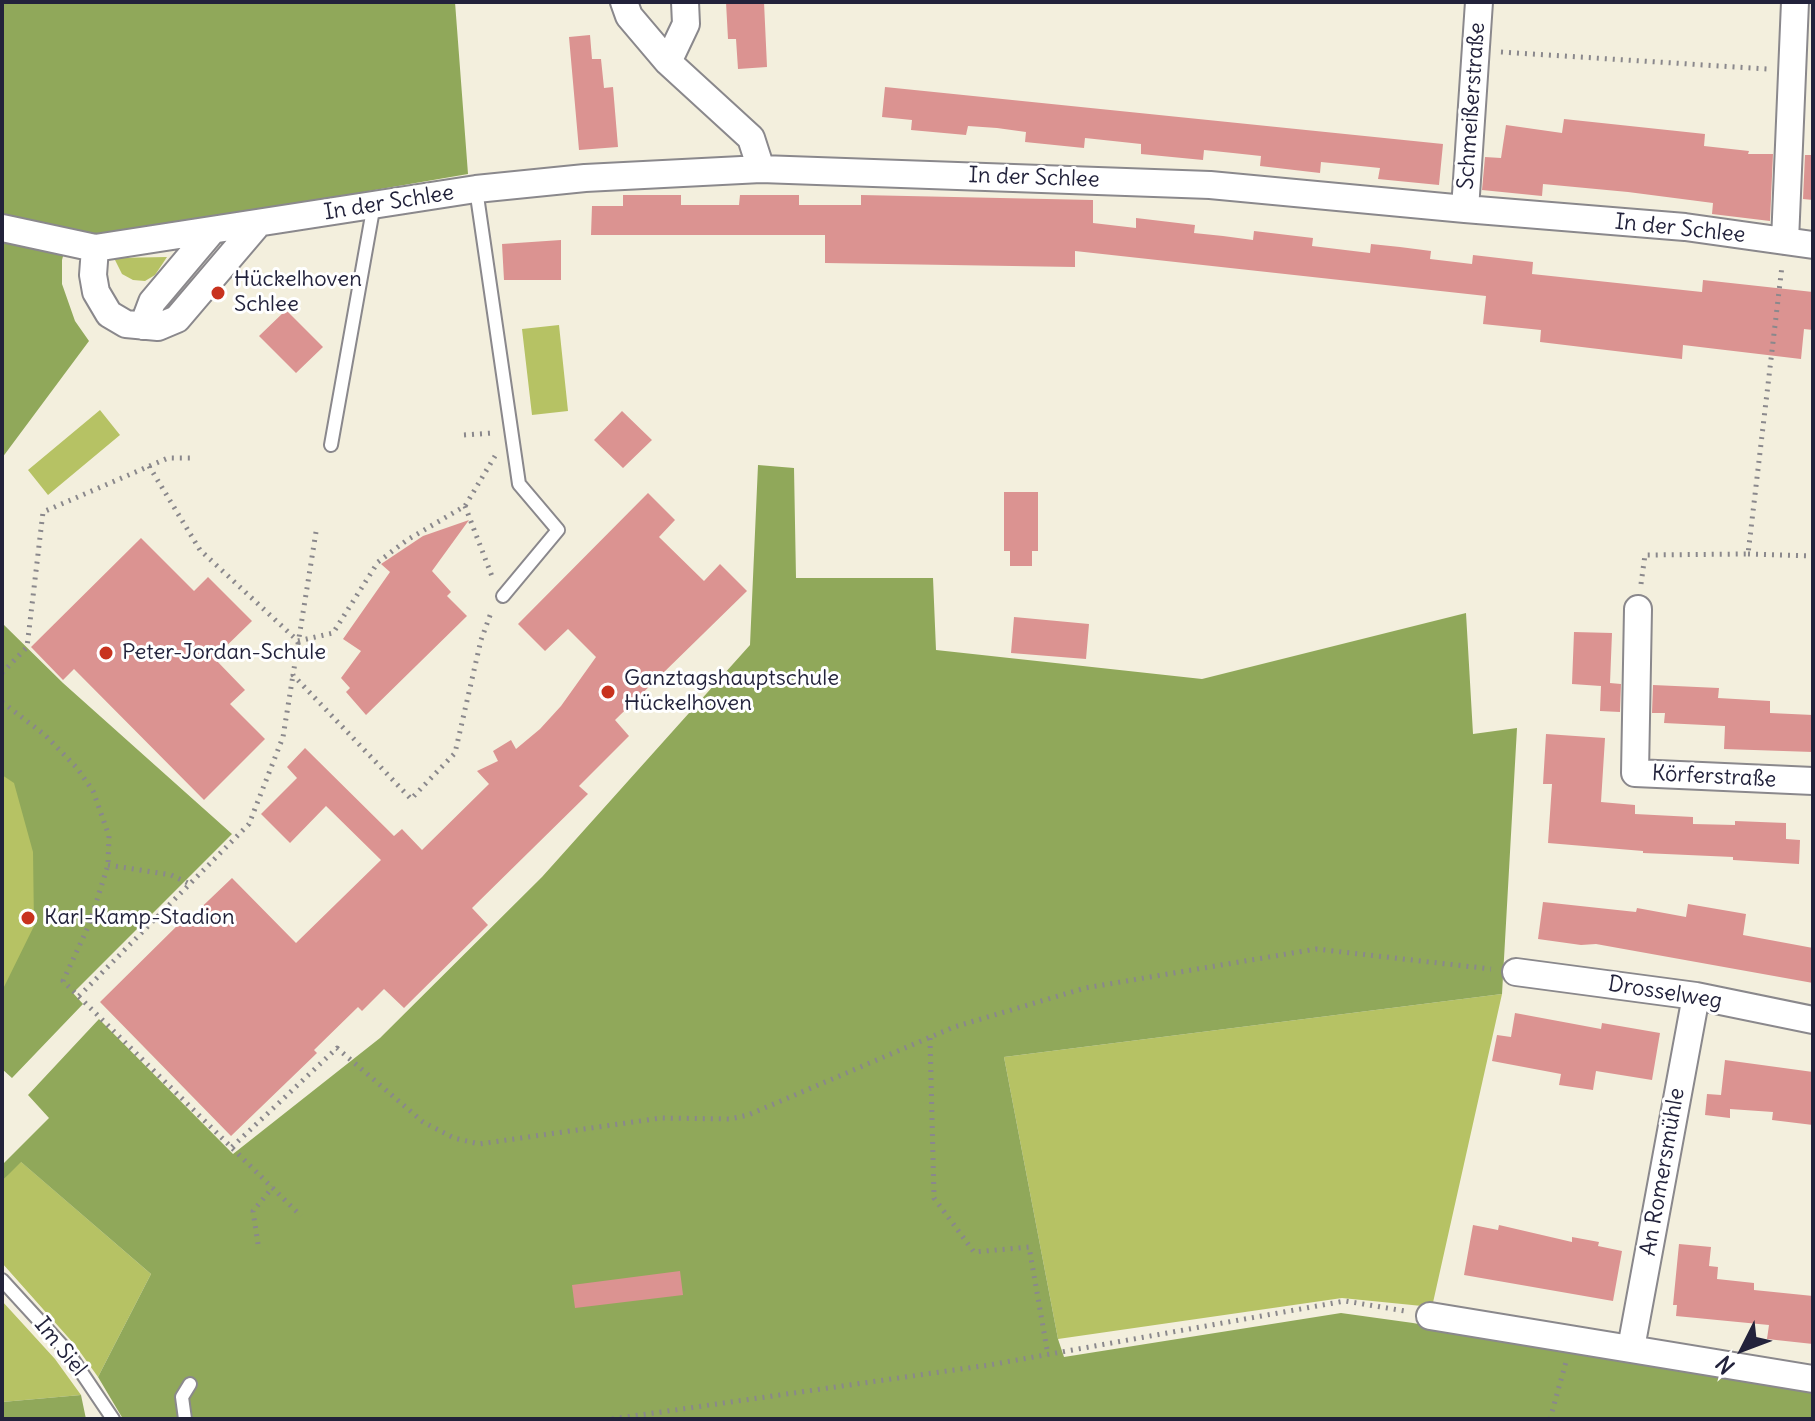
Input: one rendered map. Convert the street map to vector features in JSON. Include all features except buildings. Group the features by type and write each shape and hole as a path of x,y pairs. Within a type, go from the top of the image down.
{"street":[{"path":"624,2 629,16 668,62 751,138 761,169"},
{"path":"668,62 686,24 685,2"},
{"name":"Schmeißerstraße","path":"1465,209 1479,2"},
{"path":"1785,241 1795,2"},
{"name":"In der Schlee","path":"95,248 476,189 585,178 761,169 1210,185 1685,227 1813,245"},
{"path":"2,228 95,248 93,275 96,292 109,314 126,324 158,327 177,319 257,225"},
{"path":"143,326 152,302 211,232"},
{"name":"Körferstraße","path":"1638,609 1635,773 1813,781"},
{"name":"Drosselweg","path":"1516,972 1696,996 1813,1020"},
{"name":"An Romersmühle","path":"1631,1348 1696,996"},
{"path":"1430,1316 1813,1379"}],"lane":[{"path":"476,189 519,484 558,530 499,601"},
{"path":"331,445 374,204"},
{"name":"Im Siel","path":"2,1280 67,1351 113,1419"},
{"path":"185,1419 182,1397 190,1384"}],"path":[{"path":"1476,51 1792,71"},
{"path":"1748,554 1785,241"},
{"path":"464,435 510,431"},
{"path":"298,641 333,633 378,562 407,540 465,506 510,431"},
{"path":"2,673 27,647 43,512 168,458 190,458"},
{"path":"149,466 200,550 298,641"},
{"path":"465,506 490,573"},
{"path":"79,996 249,824 283,737 316,532"},
{"path":"1638,609 1645,555 1813,556"},
{"path":"293,675 411,799 455,753 481,640 489,614 499,601"},
{"path":"2,702 45,735 77,768 93,791 109,836 108,865 89,925 63,981 301,1216"},
{"path":"108,865 171,875 190,884"},
{"path":"232,1147 337,1048 423,1122 454,1138 479,1144 661,1118 730,1119 748,1115 954,1027 1085,988 1316,949 1516,972"},
{"path":"930,1038 934,1198 974,1252 1029,1247 1048,1355"},
{"path":"258,1244 253,1211 273,1187"},
{"path":"612,1419 1048,1355 1345,1301 1430,1316"},
{"path":"1550,1419 1574,1338"}],"green space":[{"path":"2,2 455,2 468,174 171,225 97,234 69,234 62,260 62,284 75,321 89,341 2,458"},
{"path":"167,257 155,275 145,281 133,280 122,274 114,258"},
{"path":"559,325 568,411 532,415 522,329"},
{"path":"100,410 120,435 48,495 28,470"},
{"path":"758,465 794,468 796,578 933,578 936,650 1202,679 1466,613 1473,734 1517,728 1502,994 1004,1057 1064,1357 1341,1313 1813,1393 1813,1419 123,1419 98,1377 151,1274 21,1162 2,1181 2,1165 49,1118 28,1095 99,1019 233,1154 380,1038 542,877 750,645"},
{"path":"2,623 63,683 232,834 73,993 83,1004 12,1078 2,1069 2,991 34,926 33,852 14,783 2,775"},
{"name":"Karl-Kamp-Stadion","path":"2,771 105,837 2,999"},
{"path":"1502,994 1432,1307 1342,1298 1058,1339 1004,1057"},
{"path":"20,1161 151,1274 98,1377 75,1345 2,1263 2,1181"},
{"path":"2,1301 55,1359 81,1395 2,1402"},
{"path":"81,1395 86,1419 2,1419 2,1402"}],"place":[{"name":"Hückelhoven Schlee","path":"218,293"},
{"name":"Peter-Jordan-Schule","path":"106,653"},
{"name":"Ganztagshauptschule Hückelhoven","path":"608,692"},
{"name":"Karl-Kamp-Stadion","path":"28,918"}]}
